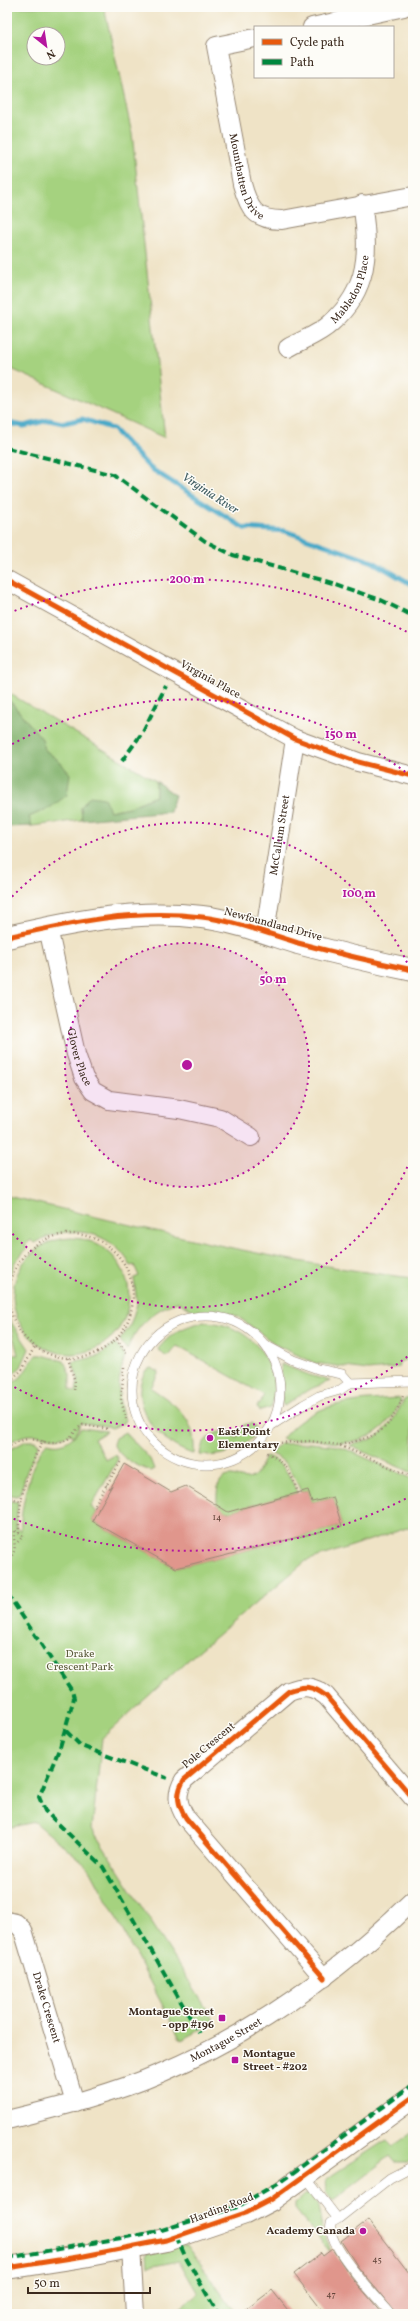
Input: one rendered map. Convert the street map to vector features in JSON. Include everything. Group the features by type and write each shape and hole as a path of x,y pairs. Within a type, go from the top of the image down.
{"street":[{"path":"316,26 397,8"},
{"name":"Mountbatten Drive","path":"254,38 216,46 242,184 248,204 253,211 266,219 282,220 362,204 413,196"},
{"name":"Mabledon Place","path":"288,348 331,324 347,306 359,287 366,262 367,244 362,204"},
{"name":"Virginia Place","path":"7,580 295,739 358,762 413,776"},
{"name":"McCallum Street","path":"266,932 295,739"},
{"name":"Newfoundland Drive","path":"7,937 83,920 124,915 173,915 203,917 266,932 335,952 413,970"},
{"name":"Glover Place","path":"48,928 76,1054 84,1078 93,1091 109,1100 179,1109 220,1118 251,1137"},
{"name":"Pole Crescent","path":"324,1978 186,1818 180,1808 177,1797 179,1788 184,1780 289,1691 303,1686 316,1688 326,1696 413,1798"},
{"name":"Montague Street","path":"7,2120 75,2103 136,2083 207,2051 283,2007 324,1978 374,1937 413,1900"},
{"name":"Drake Crescent","path":"7,1920 16,1923 23,1930 75,2103"},
{"name":"Harding Road","path":"7,2268 84,2256 166,2240 245,2213 272,2199 413,2097"},
{"path":"130,2247 135,2314"}],"lane":[{"path":"194,1316 215,1316 233,1319 252,1330 265,1345 275,1365 278,1383 278,1400 272,1425 258,1445 247,1453 232,1460 218,1464 175,1457 165,1452 142,1430 134,1414 132,1399 133,1383 137,1368 154,1339 172,1325 194,1316"},
{"path":"265,1345 293,1360 318,1369 342,1374 350,1383"},
{"path":"272,1425 319,1396 340,1390 350,1383 413,1381"},
{"path":"391,2314 339,2250 330,2228 331,2224 390,2178 413,2166"},
{"path":"304,2175 338,2219"}],"path":[{"path":"72,1233 93,1237 111,1248 125,1264 133,1283 134,1304 127,1324 117,1339 99,1352 80,1358 60,1358 41,1351 25,1338 14,1321 9,1302 10,1282 18,1262 33,1246 51,1237 72,1233"},
{"path":"117,1339 126,1353"},
{"path":"7,1383 22,1370 35,1346"},
{"path":"68,1358 75,1382 74,1391"},
{"path":"124,1367 121,1400 126,1419"},
{"path":"340,1445 371,1438 382,1431 399,1407 403,1396"},
{"path":"7,1448 23,1439 55,1442 68,1439 83,1425 109,1429"},
{"path":"19,1533 21,1501 34,1457 44,1440"},
{"path":"277,1442 310,1441 340,1445 413,1477"},
{"path":"267,1453 278,1458 290,1471 298,1493"},
{"path":"99,1509 94,1506 121,1461"},
{"path":"106,1486 110,1488"},
{"path":"7,1497 21,1501"},
{"path":"7,1562 14,1554 16,1544 14,1530 23,1536 16,1544"}],"green space":[{"path":"7,7 104,7 132,133 165,438 7,367"},
{"path":"7,692 156,781 156,796 129,807 110,811 81,807 82,820 32,826 29,817 51,807 59,761 45,750 42,739 10,701 7,704"},
{"path":"10,701 42,739 45,750 59,761 70,774 67,795 51,807 29,817 32,826 7,827 7,704"},
{"path":"156,781 175,795 170,812 82,820 81,807 90,796 104,798 110,811 129,807 156,796"},
{"path":"7,1196 260,1254 413,1278 413,1357 399,1362 400,1367 368,1370 315,1363 278,1346 237,1316 219,1311 196,1312 178,1302 161,1309 147,1320 135,1334 127,1350 120,1340 130,1326 137,1304 134,1278 139,1276 134,1265 131,1266 112,1244 100,1237 88,1233 61,1233 34,1243 31,1240 25,1245 27,1248 15,1262 9,1276 7,1276"},
{"path":"71,1238 93,1242 103,1247 112,1255 120,1264 125,1274 129,1296 125,1318 120,1328 112,1337 103,1345 93,1350 71,1354 49,1350 39,1345 30,1337 22,1328 17,1318 13,1296 17,1274 22,1264 30,1255 39,1247 49,1242"},
{"path":"9,1319 29,1349 21,1367 7,1379 7,1354 18,1355"},
{"path":"204,1322 220,1324 235,1330 248,1338 259,1348 267,1361 272,1376 274,1391 271,1408 260,1411 257,1407 264,1395 177,1346 169,1356 165,1356 158,1349 178,1331"},
{"path":"114,1344 117,1345 125,1356 119,1388 120,1404 125,1420 123,1423 112,1428 81,1423 74,1436 70,1434 55,1438 27,1435 7,1444 7,1387 21,1377 36,1355 42,1355 64,1361 70,1375 70,1389 76,1392 78,1378 72,1362 99,1356"},
{"path":"281,1364 309,1375 330,1381 308,1390 284,1406 282,1403"},
{"path":"151,1368 159,1372 151,1388 177,1408 188,1422 192,1431 194,1454 182,1450 159,1433 143,1410 140,1397 141,1383 146,1370"},
{"path":"398,1398 401,1400 391,1418 369,1436 351,1442 340,1443 313,1439 282,1439 294,1426 320,1410 350,1402"},
{"path":"405,1398 413,1398 413,1473 350,1446 355,1443 371,1439 383,1432 395,1416"},
{"path":"251,1423 255,1426 255,1435 237,1449 223,1454 208,1456 200,1455 202,1445 215,1433 225,1431 237,1438 244,1425"},
{"name":"Drake Crescent Park","path":"81,1428 107,1431 94,1439 106,1460 115,1455 118,1459 91,1507 97,1512 92,1521 176,1568 342,1526 333,1497 312,1502 308,1490 301,1492 293,1474 286,1464 270,1453 280,1444 310,1443 339,1446 413,1479 413,1526 306,1561 196,1653 102,1738 92,1829 215,2022 181,2040 90,1869 35,1822 7,1828 7,1500 18,1502 16,1528 21,1531 24,1498 32,1470 42,1449 48,1443 58,1444 67,1442"},
{"path":"125,1432 150,1459 154,1469 150,1471 134,1464 116,1449 113,1444 115,1438"},
{"path":"26,1441 35,1441 39,1444 27,1471 20,1494 16,1496 7,1494 7,1451"},
{"path":"267,1456 283,1467 292,1481 297,1493 228,1512 217,1506 218,1486 222,1479 232,1476 243,1479 251,1478 256,1474"},
{"path":"413,2132 413,2158 407,2162 395,2162 390,2156 332,2201 327,2193 326,2179 383,2142 387,2140 393,2146"},
{"path":"306,2194 314,2199 318,2206 322,2227 331,2253 295,2209 295,2204"},
{"path":"187,2245 237,2314 173,2314 198,2294 179,2261 148,2267 147,2253"}],"building":[{"path":"124,1464 171,1492 186,1486 228,1512 308,1490 312,1502 333,1497 342,1526 176,1568 92,1521"},
{"path":"368,2220 413,2278 413,2314 397,2314 358,2267 341,2241"},
{"path":"332,2249 349,2274 383,2314 325,2314 294,2274 321,2253 323,2256"},
{"path":"272,2290 291,2314 240,2314"}],"waterway":[{"name":"Virginia River","path":"7,423 24,426 49,420 63,423 83,419 113,429 150,468 244,528 285,531 373,562 413,585"}],"marked path":[{"path":"7,448 115,475 205,541 233,555 334,584 381,600 413,616"},
{"path":"122,761 142,733 166,686"},
{"path":"7,1593 72,1691 74,1698 60,1747 39,1797 45,1811 103,1867 199,2033"},
{"path":"66,1731 81,1746 167,1778"},
{"path":"7,2258 155,2232 237,2207 283,2180 413,2085"},
{"path":"176,2236 186,2258 218,2314"}],"cycle path":[{"path":"7,580 295,739 358,762 413,776"},
{"path":"7,937 56,926 103,918 151,915 202,917 238,924 298,943 369,961 413,970"},
{"path":"324,1978 186,1818 179,1804 179,1790 181,1785 184,1780 289,1691 304,1687 313,1688 326,1696 413,1798"},
{"path":"7,2268 84,2256 166,2240 245,2213 272,2199 413,2097"}],"place":[{"name":"East Point Elementary","path":"210,1438"},
{"name":"Montague Street - opp #196","path":"222,2018"},
{"name":"Montague Street - #202","path":"235,2060"},
{"name":"Academy Canada","path":"363,2231"}]}
